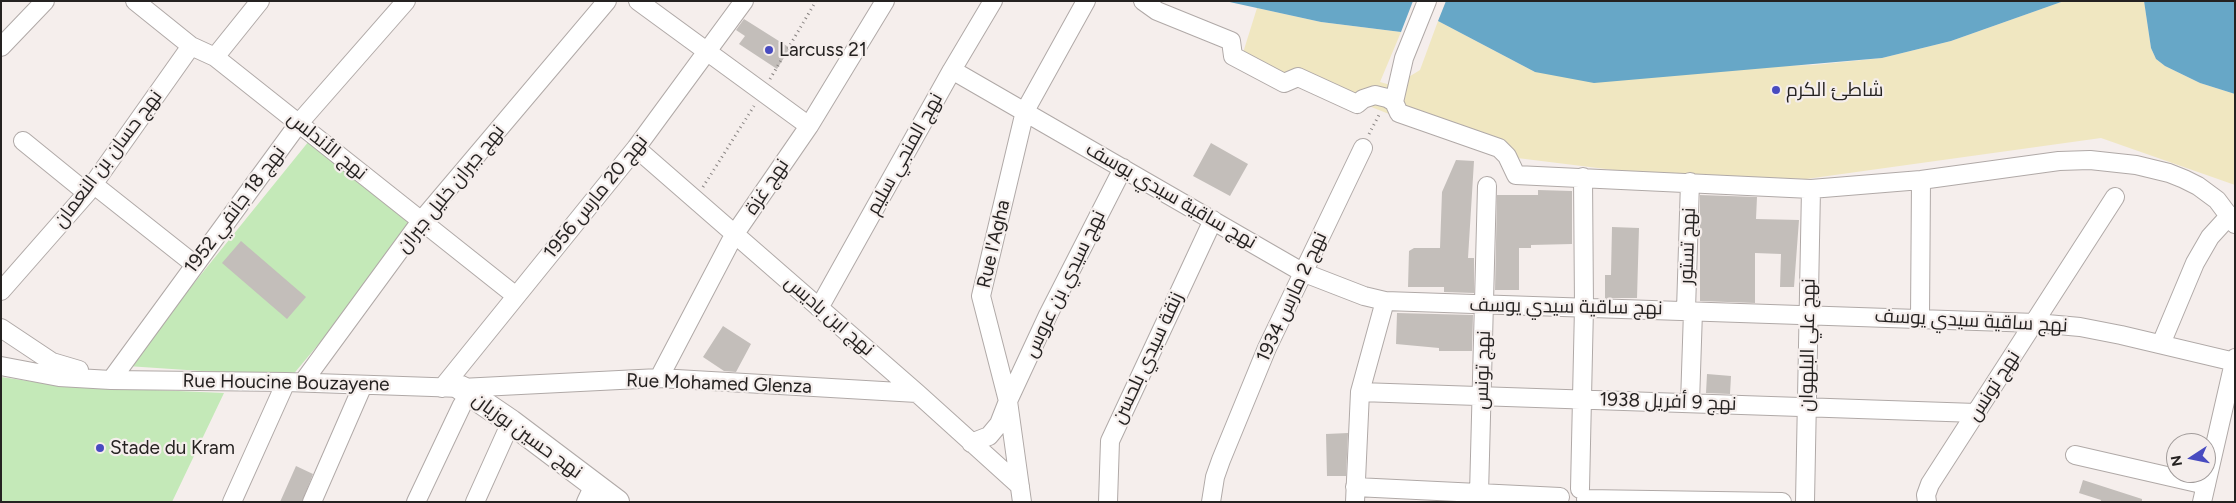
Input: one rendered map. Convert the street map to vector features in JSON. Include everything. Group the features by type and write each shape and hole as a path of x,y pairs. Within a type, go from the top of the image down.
{"street":[{"path":"1,47 45,1"},
{"name":"نهج الأندلس","path":"135,1 191,46 215,57 516,296"},
{"path":"215,57 260,1"},
{"name":"نهج 18 جانفي 1952","path":"111,380 194,264 299,124 406,1"},
{"name":"نهج جبران خليل جبران","path":"232,502 294,382 421,221 606,1"},
{"path":"638,1 809,126"},
{"name":"نهج 20 مارس 1956","path":"416,502 455,394 516,296 636,148 744,1"},
{"name":"نهج غزة","path":"659,378 734,235 809,126 885,1"},
{"name":"نهج المنجي سليم","path":"819,308 952,70 993,1"},
{"name":"Rue l'Agha","path":"1021,494 1008,401 981,296 1025,111 1086,1"},
{"path":"1142,1 1157,11 1231,41 1233,56 1284,83 1298,77 1357,104 1363,99 1375,95 1391,100 1399,112 1502,150 1516,175 1811,189 1921,180 2059,161 2106,161 2169,173 2184,179 2206,192 2232,220 2210,237 2195,263 2161,344"},
{"path":"1391,100 1404,58 1427,1"},
{"name":"نهج حسان بن النعمان","path":"1,291 90,189 191,46"},
{"name":"نهج ساقية سيدي يوسف","path":"952,70 1302,272 1364,296 1385,301 2036,323 2080,327 2234,361"},
{"path":"23,141 194,264"},
{"name":"نهج ابن باديس","path":"636,148 694,201 917,393 971,443 1021,494"},
{"name":"نهج 2 مارس 1934","path":"1211,502 1215,477 1266,348 1363,148"},
{"name":"نهج سيدي بن عروس","path":"971,443 989,436 996,430 1008,401 1122,168"},
{"path":"1583,177 1584,496"},
{"path":"1920,318 1921,180"},
{"name":"نهج تستور","path":"1690,182 1690,403"},
{"name":"نهج تونس","path":"1479,494 1487,186"},
{"name":"نهج علي البلهوان","path":"1805,502 1811,189"},
{"name":"نهج تونس","path":"1927,502 1926,496 1930,484 2036,323 2115,197"},
{"name":"زنقة سيدي بلحسن","path":"1108,502 1110,441 1213,220"},
{"path":"1385,301 1360,392 1355,494 1479,494 1560,500 1562,492 1568,488 1584,496 1782,502"},
{"path":"1,328 52,362 111,380"},
{"path":"2076,455 2204,493 2234,361"},
{"path":"1,366 59,376 111,380"},
{"name":"Rue Mohamed Glenza","path":"455,394 659,378 917,393"},
{"name":"Rue Houcine Bouzayene","path":"111,380 363,384 455,394"},
{"path":"312,502 363,384"},
{"name":"نهج 9 أفريل 1938","path":"1360,392 1583,398 1976,414"},
{"name":"نهج حسين بوزيان","path":"455,394 511,422 590,493 617,502"},
{"path":"475,502 511,422"}],"path":[{"path":"694,201 816,1"},
{"path":"1363,148 1391,100"}],"green space":[{"path":"309,141 416,228 291,377 127,366"},
{"name":"Stade du Kram","path":"1,377 63,386 224,393 172,502 1,502"}],"sand":[{"name":"شاطئ الکرم","path":"2064,1 2144,1 2151,48 2156,59 2165,66 2200,83 2235,94 2235,185 2101,138 1806,179 1630,172 1493,155 1242,56 1257,8 1321,22 1401,32 1380,82 1394,86 1420,70 1438,21 1535,72 1814,65 1882,58 1951,41"}],"water":[{"path":"1225,1 1413,1 1401,32 1321,22"},
{"path":"1446,1 2064,1 1951,41 1882,58 1594,83 1535,72 1438,21"},
{"path":"2144,1 2235,1 2235,94 2200,83 2165,66 2156,59 2151,48"}],"building":[{"name":"Larcuss 21","path":"744,19 790,48 777,69 739,44 745,36 736,30"},
{"path":"1211,143 1248,164 1230,196 1193,176"},
{"path":"1456,160 1474,161 1468,258 1474,258 1474,293 1444,292 1444,287 1408,287 1409,251 1414,248 1440,248 1442,192"},
{"path":"1538,190 1572,191 1572,244 1531,245 1531,248 1519,248 1519,290 1495,290 1497,195 1538,195"},
{"path":"1700,195 1757,197 1756,219 1799,220 1794,287 1780,287 1781,254 1755,253 1755,303 1700,301"},
{"path":"1612,227 1639,228 1637,298 1605,298 1605,275 1611,275"},
{"path":"241,241 306,297 287,319 222,263"},
{"path":"1397,313 1473,315 1472,351 1439,351 1439,348 1396,344"},
{"path":"723,326 751,344 736,372 724,371 703,357"},
{"path":"1707,374 1731,376 1730,394 1706,393"},
{"path":"1348,433 1346,476 1327,476 1326,434"},
{"path":"296,466 313,474 302,502 280,502"},
{"path":"2083,480 2142,499 2142,502 2101,502 2101,500 2079,493"}],"place":[{"name":"Larcuss 21","path":"769,50"},
{"name":"شاطئ الکرم","path":"1776,90"},
{"name":"Stade du Kram","path":"100,448"}]}
